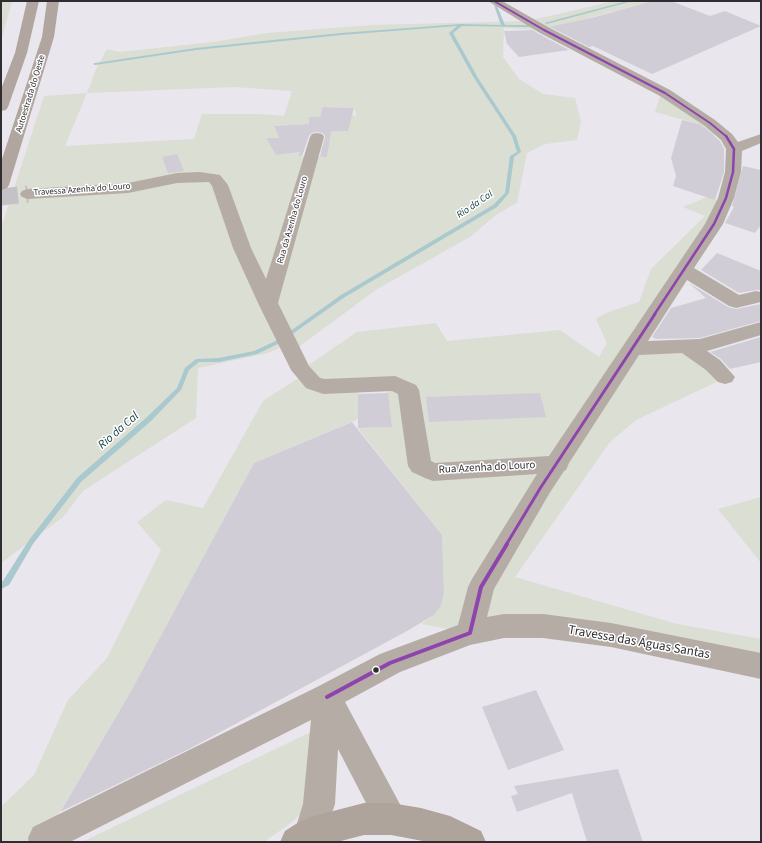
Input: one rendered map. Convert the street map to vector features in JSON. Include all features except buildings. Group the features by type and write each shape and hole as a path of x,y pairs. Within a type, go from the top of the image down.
{"highway":[{"name":"Autoestrada do Oeste","path":"1,107 21,53 33,1"},
{"name":"Autoestrada do Oeste","path":"1,184 37,76 48,36 53,1"}],"main road":[{"path":"303,838 364,819 391,819 421,824 450,832 470,842"}],"street":[{"path":"494,1 544,30 665,93 710,123 738,147 760,156"},
{"name":"Rua da Azenha do Louro","path":"268,303 317,137"},
{"path":"738,147 761,138"},
{"path":"470,633 480,587 541,487 558,464 714,224 726,198 738,147"},
{"name":"Travessa Azenha do Louro","path":"28,194 128,188 177,178 214,178 220,186 242,248 268,303"},
{"path":"684,270 736,302 756,297"},
{"name":"Rua Azenha do Louro","path":"268,303 302,370 313,383 323,387 395,383 408,390 420,466 433,472 558,464"},
{"path":"632,348 700,346 761,328"},
{"path":"687,347 713,365 725,377"},
{"name":"Travessa das Águas Santas","path":"44,838 327,697 390,663 470,633 504,626 542,626 611,635 761,666"},
{"path":"327,697 391,819"},
{"path":"303,838 319,804 327,697"}],"shaded area":[{"path":"1,1 12,1 1,41"},
{"path":"614,1 652,1 544,30 504,28 503,57 519,79 543,94 575,98 581,122 577,140 545,144 527,153 517,203 497,214 470,237 377,289 292,352 288,344 268,353 198,368 196,418 83,491 63,517 1,563 1,228 44,96 87,93 97,67 107,49 119,52 214,42 267,33 372,25 528,21","holes":["235,87 292,91 284,116 259,114 202,114 194,139 65,146 87,93","324,107 354,108 357,116 352,115 330,131 320,152 328,153 327,157 298,156 300,152 276,155 267,138 279,138 274,126 309,124 309,117 320,117"]},
{"path":"660,96 710,123 715,135 713,140 699,124 655,112"},
{"path":"707,197 724,203 632,348 687,347 725,378 636,420 610,442 515,577 677,624 761,639 761,666 611,635 470,633 421,624 434,615 441,606 444,593 442,535 358,428 392,427 387,389 358,390 358,419 254,463 130,693 44,838 40,842 1,842 1,807 34,775 68,700 107,658 161,550 137,522 166,500 203,508 263,401 305,374 304,368 357,332 436,323 447,341 560,330 599,357 607,343 596,319 606,313 639,302 651,269 705,216 683,207"},
{"path":"761,497 761,563 718,509"},
{"path":"315,730 311,792 301,813 292,822 264,842 82,842"}],"waterway":[{"name":"Rio da Cal","path":"546,23 631,1"},
{"path":"495,6 503,25"},
{"path":"95,64 196,49 341,34 461,25"},
{"name":"Rio da Cal","path":"291,333 343,296 495,206 507,193 512,156 519,152 514,136 476,78 451,33 461,25"},
{"name":"Rio da Cal","path":"461,25 528,26"},
{"name":"Rio da Cal","path":"1,586 6,583 31,542 79,480 149,419 179,389 187,369 198,360 219,360 255,353 280,341"}],"tunnel":[{"path":"1,197 28,194"}],"transit line":[{"path":"327,697 390,663 470,633 481,587 541,487 714,224 726,198 733,172 734,149 727,137 710,123 665,93 544,30 494,1"}]}
